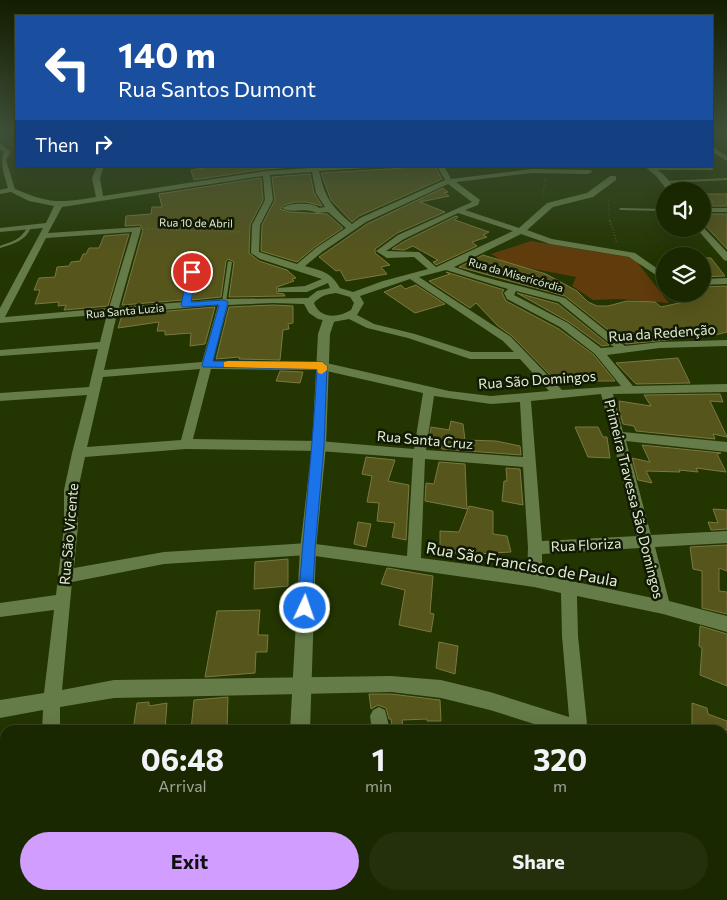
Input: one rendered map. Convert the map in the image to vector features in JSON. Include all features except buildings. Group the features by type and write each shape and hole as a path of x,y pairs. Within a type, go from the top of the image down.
{"street":[{"path":"6,173 12,190"},
{"path":"98,173 96,178 100,198"},
{"path":"0,192 12,190 32,199 59,205 228,175 266,173 269,200 259,218 255,232 255,253 319,273 330,279 336,290"},
{"path":"315,173 320,193 330,209 351,228"},
{"path":"435,271 416,254 386,255 380,251 401,237 476,201 449,181 444,173"},
{"path":"299,267 319,250 363,220 449,181 518,173"},
{"path":"656,173 666,182"},
{"path":"354,295 359,304 358,308 350,316 344,318 322,318 309,307 310,301 322,292 336,290 354,295 386,283 446,267 521,231 550,205 590,195 613,178"},
{"path":"0,317 59,205"},
{"path":"286,208 313,207 317,211 330,209"},
{"path":"458,210 550,241 620,252 638,258 656,271"},
{"path":"711,210 727,210"},
{"path":"0,230 48,225"},
{"path":"43,236 137,229"},
{"name":"Rua São Vicente","path":"51,725 52,700 71,526 70,490 93,391 106,345 112,313 137,229"},
{"path":"709,237 727,258"},
{"name":"Rua da Misericórdia","path":"446,267 474,277 562,300 623,348"},
{"path":"413,276 497,332 559,394"},
{"path":"280,290 307,289 330,279"},
{"path":"711,282 727,281"},
{"path":"514,287 509,293 512,299 564,325 599,352 630,389"},
{"name":"Rua Santa Luzia","path":"0,317 112,313 224,302 310,301"},
{"path":"186,444 193,415 203,389 206,365 224,302"},
{"path":"350,316 371,326 411,336 470,355 523,356"},
{"path":"300,725 308,549 319,446 324,334 329,319"},
{"name":"Rua da Redenção","path":"599,352 623,348 727,343"},
{"path":"0,353 106,345"},
{"path":"98,374 206,365"},
{"name":"Rua São Domingos","path":"206,365 322,366 472,399 491,400 606,390 727,388"},
{"path":"414,563 419,455 429,390"},
{"name":"Primeira Travessa São Domingos","path":"606,390 662,607"},
{"path":"0,397 93,391"},
{"path":"525,396 535,548 534,580"},
{"path":"618,436 727,447"},
{"name":"Rua Santa Cruz","path":"78,453 186,444 319,446 530,463"},
{"name":"Rua Floriza","path":"535,548 727,537"},
{"name":"Rua São Francisco de Paula","path":"66,576 164,558 308,549 534,580 662,607 727,624"},
{"path":"569,588 570,636 579,725"},
{"path":"0,610 63,601"},
{"path":"0,709 114,689 391,684 442,689 490,701 564,725"}],"lane":[{"path":"666,182 727,179"},
{"path":"621,208 656,210"},
{"path":"0,247 22,239 29,227"},
{"path":"224,302 230,262"},
{"path":"186,305 192,272"}],"path":[{"path":"543,173 546,183 543,194 550,205"},
{"path":"608,198 610,226 620,252"},
{"name":"Rua 10 de Abril","path":"137,229 255,232"}],"shaded area":[{"path":"531,241 634,258 656,286 656,302 619,299 593,300 572,286 576,277 507,264 491,254"}],"slow traffic":[{"path":"228,364 322,366 322,370"}],"route":[{"path":"192,272 186,305 224,302 207,365 282,364 322,366 319,446 308,549 305,608"}]}
